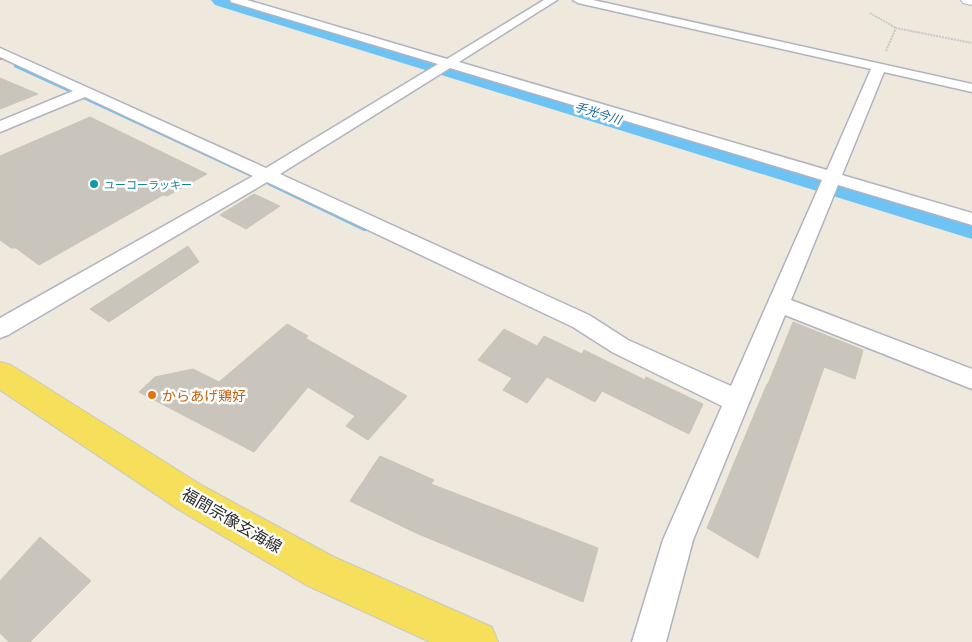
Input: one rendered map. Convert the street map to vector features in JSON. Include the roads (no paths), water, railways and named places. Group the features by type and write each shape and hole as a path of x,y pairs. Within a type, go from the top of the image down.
{"main road":[{"path":"968,0 972,1"},
{"name":"福間宗像玄海線","path":"0,374 88,433 191,498 320,572 478,642"}],"street":[{"path":"235,0 830,182 972,220"},
{"path":"0,329 259,179 552,0"},
{"path":"578,0 972,88"},
{"path":"5,60 415,252 581,321 620,346 736,401"},
{"path":"649,642 678,540 879,67"},
{"path":"0,127 79,94"},
{"path":"778,304 972,379"}],"waterway":[{"name":"手光今川","path":"223,0 972,226"},
{"path":"16,66 73,92"},
{"path":"83,97 253,176"},
{"path":"270,184 367,229"}],"place":[{"name":"ユーコーラッキー","path":"94,184"},
{"name":"からあげ鶏好","path":"152,395"}]}
